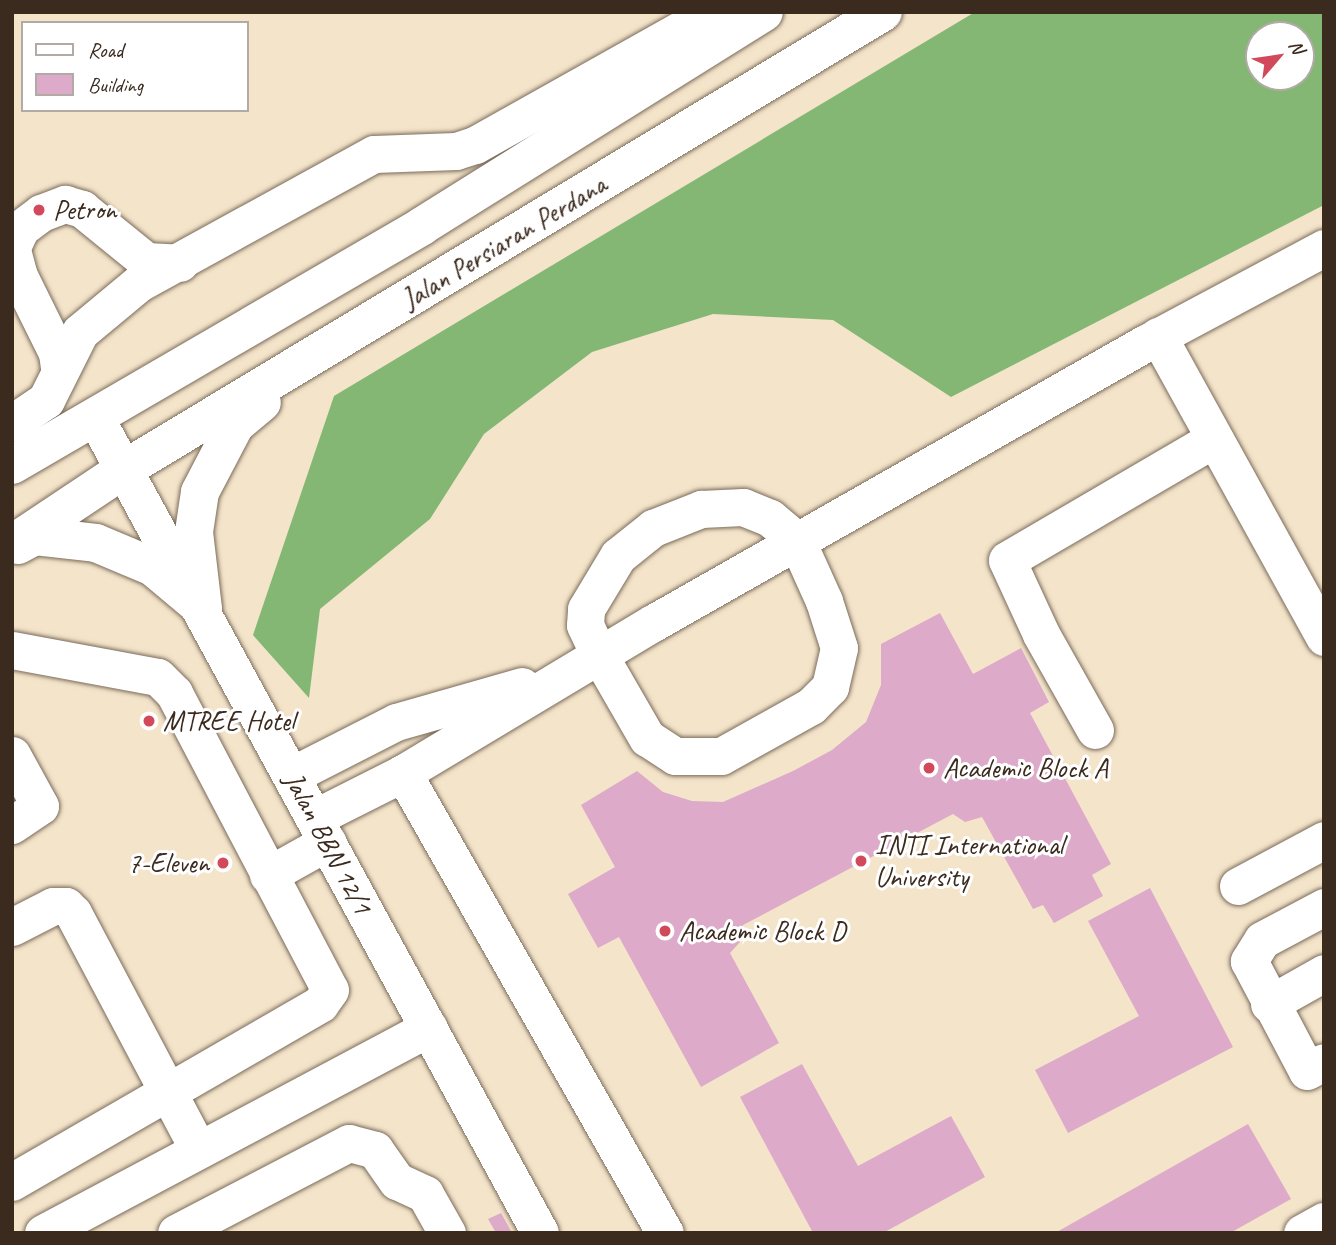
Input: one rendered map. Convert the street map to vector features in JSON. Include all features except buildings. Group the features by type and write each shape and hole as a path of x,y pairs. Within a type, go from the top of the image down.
{"main road":[{"name":"Jalan Persiaran Perdana","path":"12,465 411,233 764,12"},
{"name":"Jalan Persiaran Perdana","path":"12,546 123,470 323,352 883,12"},
{"path":"203,609 194,532 200,492 215,459 235,425 323,352"},
{"path":"12,546 35,536 96,543 153,567 203,609"}],"street":[{"path":"12,423 46,400 59,368 91,320 139,283 180,263 374,154 456,150 475,145 712,12"},
{"path":"59,368 57,353 19,276 12,249 21,228 40,214 65,204 82,209 146,261 180,263"},
{"path":"268,875 321,830 403,773 598,655 1158,337 1324,248"},
{"path":"1158,337 1324,636"},
{"name":"Jalan BBN 12/1","path":"94,417 203,609 540,1233"},
{"path":"1095,730 1041,634 1006,560 1214,439"},
{"path":"743,507 769,519 797,541 824,601 839,648 830,687 811,706 721,756 675,756 646,738 598,655 585,625 586,608 618,556 653,528 701,509 743,507"},
{"path":"12,650 158,677 174,693 330,990 320,1004 12,1182"},
{"path":"292,775 396,722 567,674"},
{"path":"12,755 40,806 12,825"},
{"path":"403,773 665,1233"},
{"path":"1238,886 1324,840"},
{"path":"12,927 53,906 66,906 198,1149"},
{"path":"1324,907 1262,940 1249,961 1269,1004 1307,1071 1324,1062"},
{"path":"1269,1004 1324,973"},
{"path":"43,1233 429,1028"},
{"path":"176,1233 349,1143 375,1150 397,1181 425,1194 447,1233"},
{"path":"1302,1233 1324,1221"}],"green space":[{"path":"975,12 1324,12 1324,205 951,397 833,320 713,314 592,352 484,434 430,519 320,609 309,698 253,635 334,396"}],"place":[{"name":"Petron","path":"39,210"},
{"name":"MTREE Hotel","path":"149,721"},
{"name":"Academic Block A","path":"929,768"},
{"name":"INTI International University","path":"861,861"},
{"name":"7-Eleven","path":"223,863"},
{"name":"Academic Block D","path":"665,931"}]}
